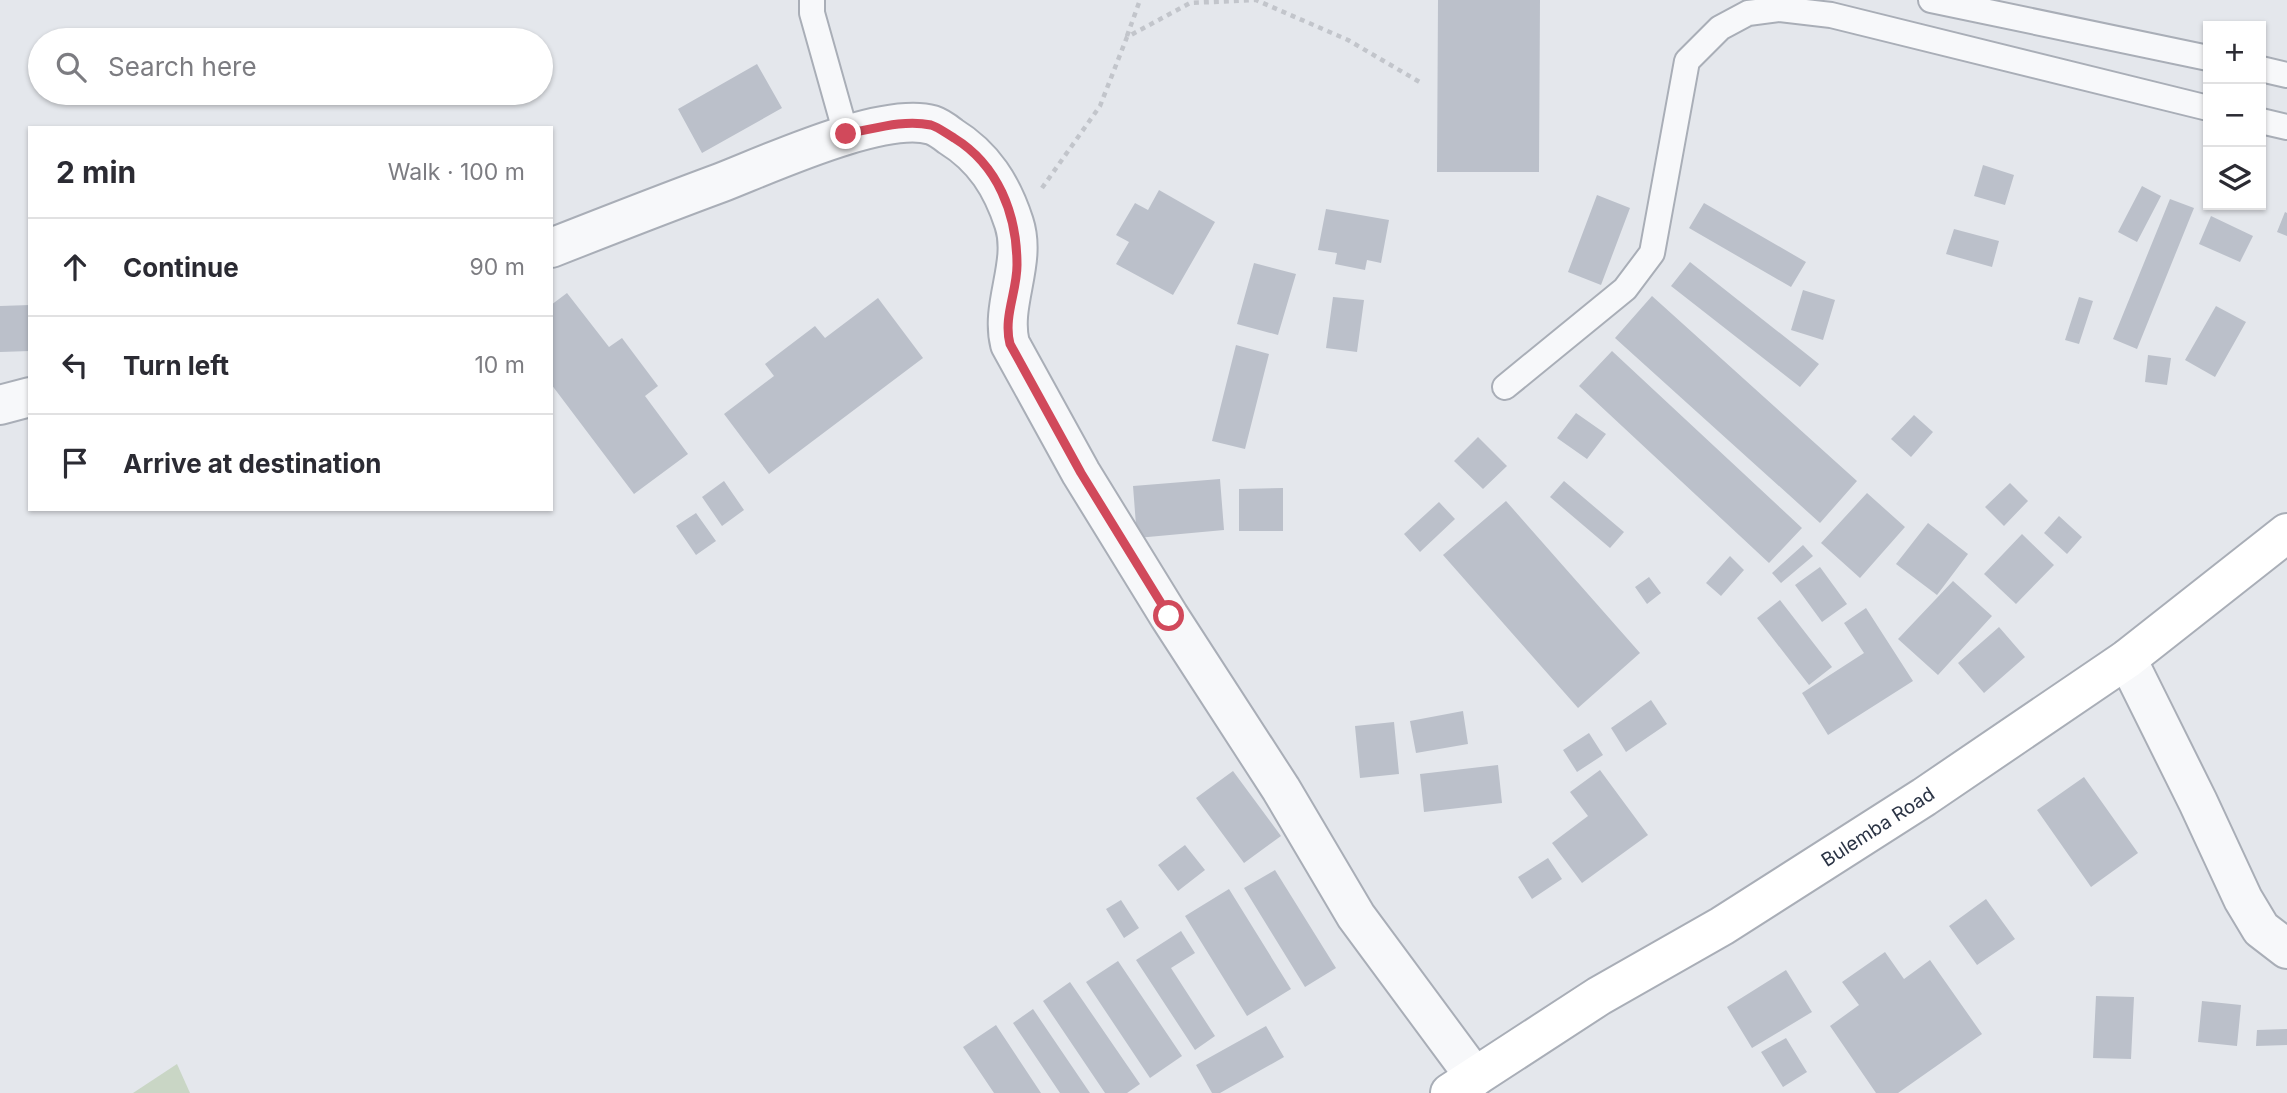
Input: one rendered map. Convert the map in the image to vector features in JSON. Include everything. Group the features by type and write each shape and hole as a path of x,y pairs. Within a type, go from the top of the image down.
{"main road":[{"name":"Bulemba Road","path":"1462,1085 1600,996 1722,926 1924,797 2127,659 2287,533"}],"street":[{"path":"553,247 846,134 903,123 933,125 961,142 979,158 996,179 1015,226 1017,268 1007,321 1010,344 1081,473 1169,616 1282,789 1356,916 1462,1085"},
{"path":"0,405 28,398"},
{"path":"2127,659 2199,802 2243,898 2261,929 2287,949"}],"lane":[{"path":"812,0 812,13 846,134"},
{"path":"1931,0 2203,57"},
{"path":"1505,387 1625,289 1652,254 1687,61 1720,28 1748,13 1780,9 1831,15 2203,107"},
{"path":"2266,70 2287,75"},
{"path":"2266,122 2287,127"}],"path":[{"path":"1015,226 1100,106 1140,0"},
{"path":"1127,37 1188,1 1256,0 1348,40 1423,84"}],"green space":[{"path":"177,1064 190,1093 133,1093"}],"building":[{"path":"1438,0 1540,0 1539,172 1437,172"},
{"path":"757,64 782,108 702,153 678,109"},
{"path":"1983,165 2014,175 2005,205 1974,196"},
{"path":"2142,186 2161,196 2137,242 2118,232"},
{"path":"1159,190 1215,222 1173,295 1116,264 1129,242 1116,235 1135,203 1148,210"},
{"path":"1597,195 1630,208 1601,285 1568,272"},
{"path":"2170,199 2194,208 2137,349 2113,339"},
{"path":"1704,203 1806,262 1791,287 1689,228"},
{"path":"1326,209 1389,220 1381,263 1367,260 1365,270 1335,264 1337,253 1318,250"},
{"path":"2285,212 2287,213 2287,236 2277,232"},
{"path":"2211,216 2253,236 2240,262 2199,244"},
{"path":"1954,229 1999,241 1992,267 1946,254"},
{"path":"1690,262 1819,364 1800,387 1671,286"},
{"path":"1254,263 1296,274 1278,335 1237,324"},
{"path":"1803,290 1835,300 1823,340 1791,330"},
{"path":"567,293 609,347 622,338 658,386 645,396 688,454 634,494 553,387 553,304"},
{"path":"1652,296 1857,481 1820,523 1615,338"},
{"path":"1333,297 1364,300 1357,352 1326,348"},
{"path":"2079,297 2093,301 2079,344 2065,340"},
{"path":"878,298 923,358 769,474 724,414 774,376 765,364 815,326 825,338"},
{"path":"28,305 28,351 0,352 0,306"},
{"path":"2216,306 2246,322 2215,377 2185,360"},
{"path":"1236,345 1269,354 1245,449 1212,441"},
{"path":"1612,351 1802,528 1769,563 1579,386"},
{"path":"2148,355 2171,358 2167,385 2145,382"},
{"path":"1576,413 1606,434 1587,459 1557,438"},
{"path":"1914,415 1933,432 1911,457 1891,439"},
{"path":"1478,437 1507,466 1483,489 1454,461"},
{"path":"1220,479 1224,530 1137,538 1133,486"},
{"path":"724,481 744,510 722,526 702,497"},
{"path":"1564,481 1624,532 1610,548 1550,497"},
{"path":"2010,483 2028,501 2004,526 1985,507"},
{"path":"1283,488 1283,531 1239,531 1239,489"},
{"path":"1867,493 1905,527 1860,578 1821,543"},
{"path":"1506,501 1640,653 1578,708 1443,555"},
{"path":"1439,502 1455,519 1420,552 1404,534"},
{"path":"696,513 716,541 696,555 676,526"},
{"path":"2059,516 2082,537 2067,554 2044,533"},
{"path":"1928,523 1968,554 1937,595 1896,564"},
{"path":"2022,534 2054,565 2016,604 1984,574"},
{"path":"1803,545 1813,556 1781,583 1772,573"},
{"path":"1730,556 1744,570 1721,596 1706,583"},
{"path":"1820,567 1847,604 1822,622 1795,585"},
{"path":"1649,577 1661,593 1647,604 1635,587"},
{"path":"1953,581 1992,616 1938,675 1898,639"},
{"path":"1780,600 1832,667 1809,685 1757,618"},
{"path":"1866,608 1913,681 1828,735 1802,693 1864,653 1844,623"},
{"path":"1999,627 2025,657 1984,693 1958,663"},
{"path":"1651,700 1667,724 1626,752 1611,728"},
{"path":"1463,711 1468,744 1416,753 1410,721"},
{"path":"1394,722 1399,774 1360,778 1355,726"},
{"path":"1589,733 1603,755 1577,772 1563,750"},
{"path":"1498,765 1502,803 1424,812 1420,774"},
{"path":"1600,770 1648,835 1582,883 1552,843 1588,816 1570,792"},
{"path":"1233,771 1281,836 1244,863 1196,798"},
{"path":"2084,777 2138,853 2091,887 2037,810"},
{"path":"1185,845 1205,870 1178,891 1158,865"},
{"path":"1548,858 1562,879 1532,899 1518,877"},
{"path":"1275,870 1336,968 1305,987 1244,888"},
{"path":"1229,889 1291,989 1247,1016 1185,916"},
{"path":"1986,899 2015,939 1977,965 1949,926"},
{"path":"1121,900 1139,928 1124,938 1106,909"},
{"path":"1181,931 1195,953 1171,968 1215,1036 1195,1050 1136,960"},
{"path":"1885,952 1904,979 1930,960 1982,1034 1898,1093 1876,1093 1830,1026 1859,1005 1842,982"},
{"path":"1118,961 1182,1056 1150,1078 1086,982"},
{"path":"1786,970 1812,1012 1752,1048 1727,1007"},
{"path":"1070,982 1140,1084 1127,1093 1105,1093 1043,1001"},
{"path":"2096,996 2134,997 2131,1059 2093,1058"},
{"path":"2202,1001 2241,1005 2237,1046 2198,1042"},
{"path":"1033,1009 1090,1093 1060,1093 1013,1023"},
{"path":"996,1025 1041,1093 994,1093 963,1047"},
{"path":"1266,1026 1284,1057 1220,1093 1212,1093 1196,1065"},
{"path":"2287,1029 2287,1045 2256,1046 2257,1030"},
{"path":"1786,1038 1807,1072 1783,1087 1761,1052"}],"route":[{"path":"846,134 903,123 933,125 961,142 996,179 1015,226 1017,268 1007,321 1010,344 1081,473 1169,616"}]}
